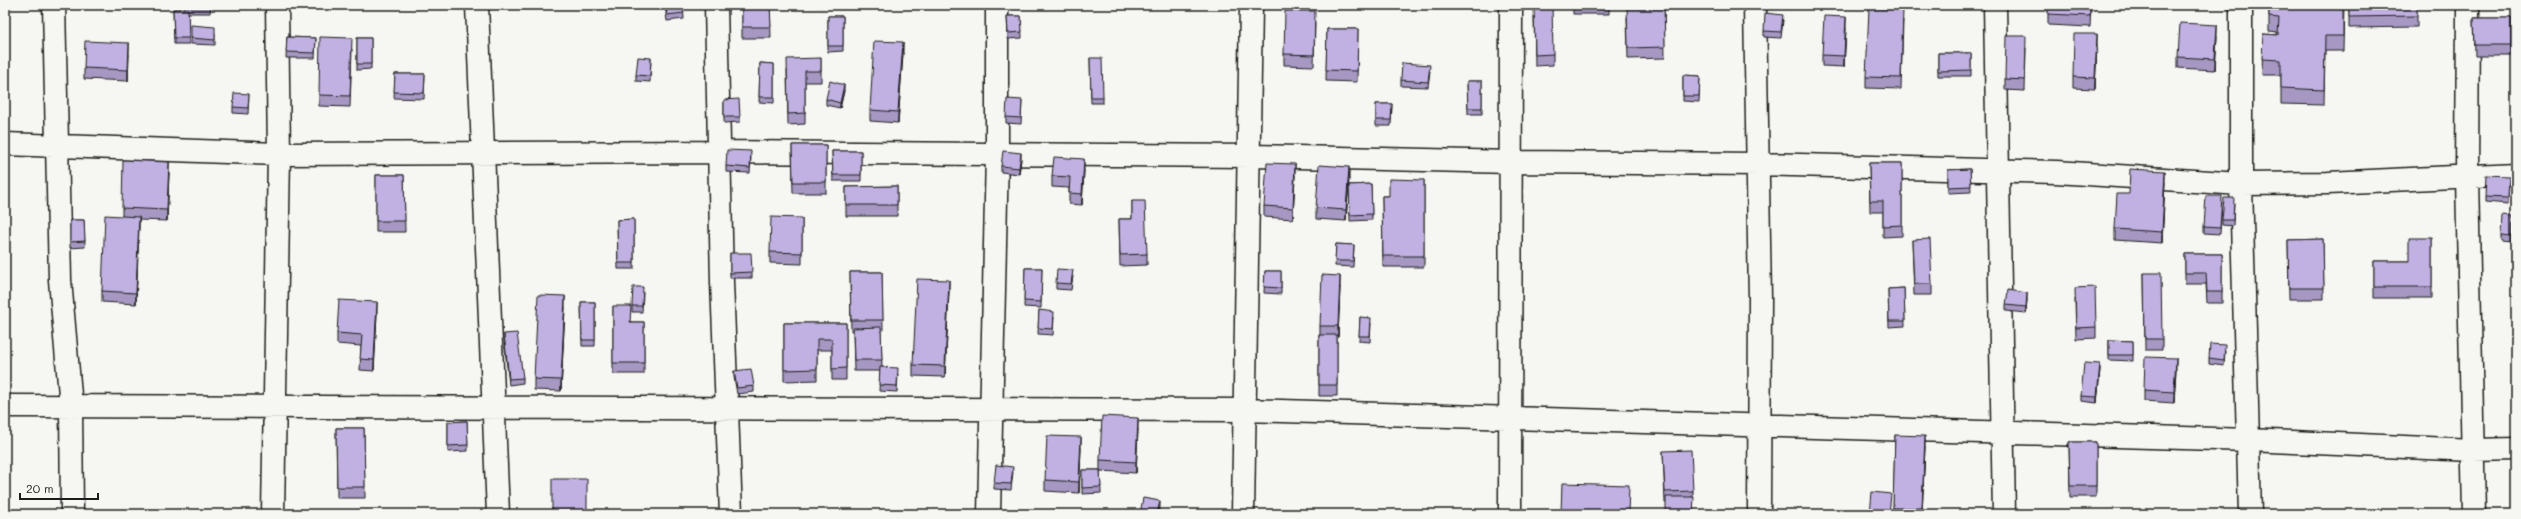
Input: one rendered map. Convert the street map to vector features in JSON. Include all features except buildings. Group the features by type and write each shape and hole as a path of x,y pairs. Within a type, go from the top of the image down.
{"street":[{"path":"54,5 60,280 71,406 72,514"},
{"path":"273,514 276,408 279,154 277,5"},
{"path":"477,5 492,407 498,514"},
{"path":"716,5 719,152 729,409 731,514"},
{"path":"989,514 993,408 997,154 997,5"},
{"path":"1243,514 1250,156 1251,5"},
{"path":"1510,514 1511,5"},
{"path":"1755,5 1759,164 1759,514"},
{"path":"1995,5 2004,514"},
{"path":"2241,5 2241,184 2250,514"},
{"path":"2468,5 2467,177 2474,514"},
{"path":"5,144 279,154 719,152 1250,156 1511,162 1759,164 2094,174 2241,184 2467,177 2516,174"},
{"path":"5,406 1245,410 1511,417 1758,427 2249,440 2473,450 2516,449"}]}
